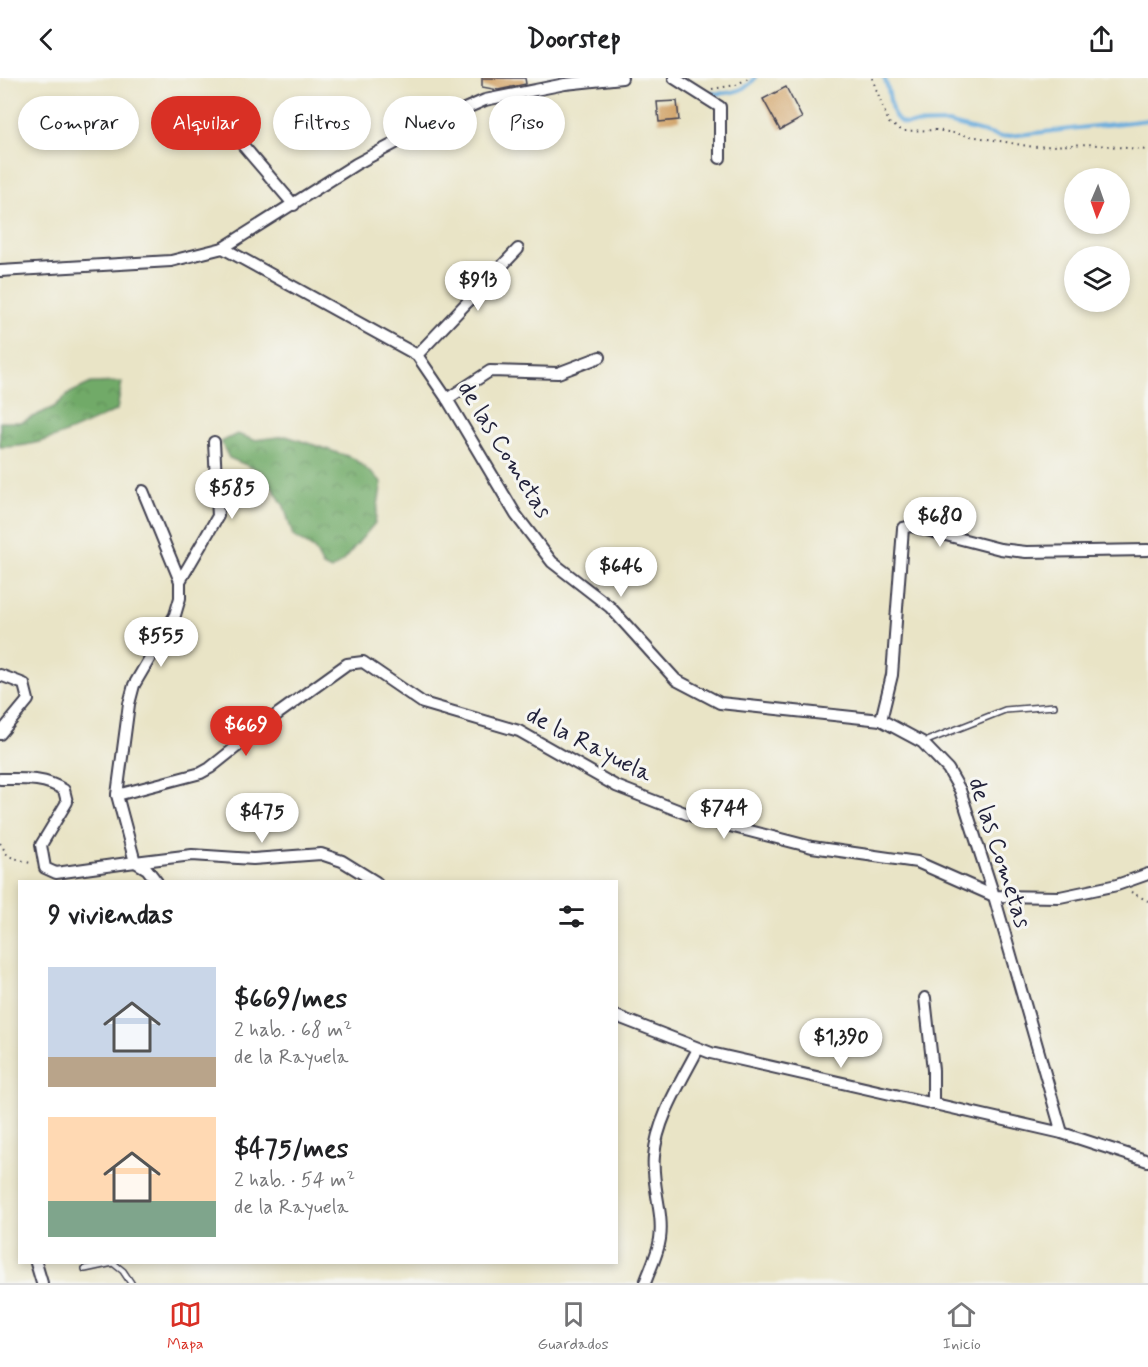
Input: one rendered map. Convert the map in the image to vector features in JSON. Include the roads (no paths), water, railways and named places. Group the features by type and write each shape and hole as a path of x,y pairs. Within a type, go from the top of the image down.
{"street":[{"path":"0,271 142,265 171,261 223,248 356,164 435,122 485,100 565,84 622,78"},
{"path":"674,78 720,107 720,158"},
{"path":"247,150 294,205"},
{"name":"de las Cometas","path":"223,248 417,355 447,399 516,515 552,562 610,607 676,680 720,703 881,720 922,742 948,769 960,790 994,896 1062,1133"},
{"path":"417,355 518,249"},
{"path":"447,399 490,371 558,372 600,357"},
{"path":"180,581 218,516 214,442"},
{"path":"142,491 180,581 180,598 174,615 134,685 117,795 135,862 147,868 156,880"},
{"path":"881,720 892,675 903,528 911,526 981,545 1026,552 1148,550"},
{"name":"de la Rayuela","path":"117,795 201,773 347,664 363,662 423,703 519,731 616,786 695,817 812,847 917,862 994,896 1060,897 1117,885 1148,874"},
{"path":"0,675 24,684 28,700 0,734"},
{"path":"0,779 36,779 52,783 64,790 67,802 41,845 45,868 56,873 192,855 252,859 321,854 342,861 373,880"},
{"path":"926,999 933,1070 933,1104"},
{"path":"618,1017 698,1049 1062,1133 1148,1161"},
{"path":"645,1283 660,1241 661,1228 653,1176 654,1154 669,1106 698,1049"},
{"path":"36,1264 42,1283"}],"lane":[{"path":"922,742 1005,710 1054,706"},
{"path":"85,1269 108,1264"},
{"path":"114,1264 123,1271 131,1283"}],"waterway":[{"path":"704,92 732,92 745,87 755,78"},
{"path":"884,78 892,111 899,121 905,124 948,123 1001,137 1148,120"}]}
